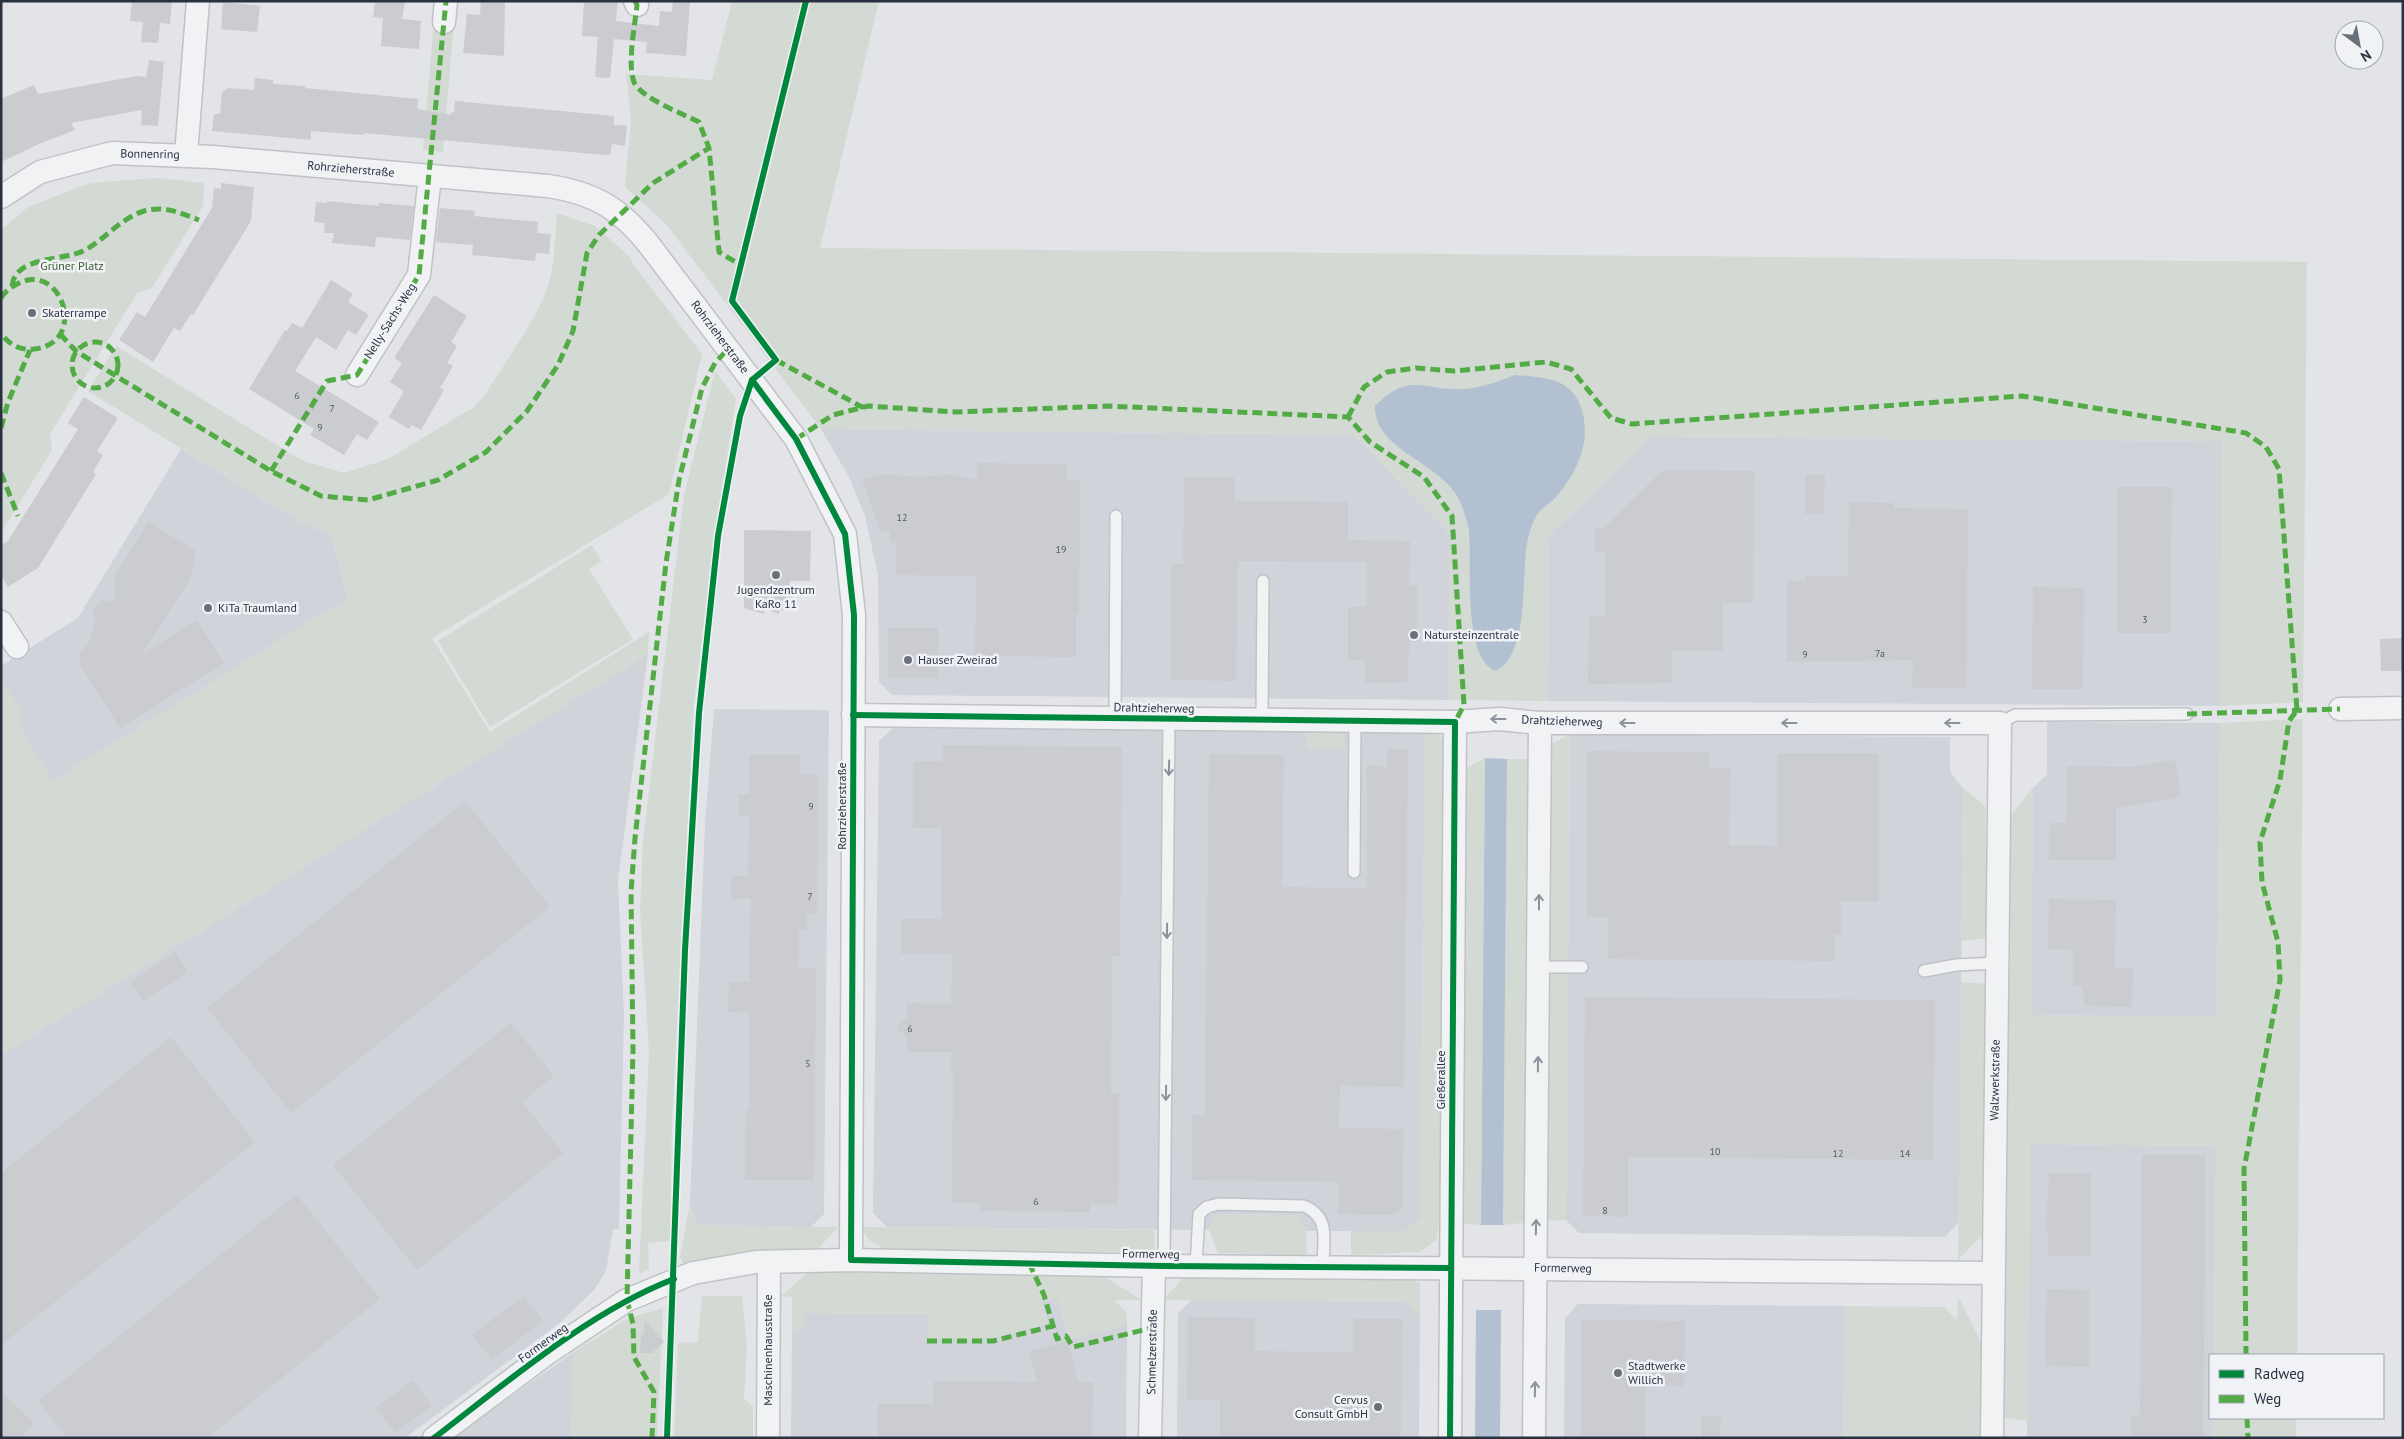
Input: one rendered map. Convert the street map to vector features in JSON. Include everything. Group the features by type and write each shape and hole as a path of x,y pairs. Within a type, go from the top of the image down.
{"street":[{"name":"Bonnenring","path":"1,197 40,172 112,153 186,155 198,1"},
{"name":"Rohrzieherstraße","path":"186,155 548,186 586,194 607,204 620,214 650,246 796,439 845,534 854,615 851,1260"},
{"name":"Nelly-Sachs-Weg","path":"357,375 419,275 430,176"},
{"path":"1,622 17,647"},
{"path":"2340,709 2403,708"},
{"name":"Drahtzieherweg","path":"854,715 1455,722 1498,719 1540,723 2000,723"},
{"name":"Gießerallee","path":"1450,1438 1455,722"},
{"path":"1534,1438 1540,723"},
{"name":"Walzwerkstraße","path":"1992,1438 2000,723"},
{"name":"Formerweg","path":"434,1438 549,1352 627,1300 693,1272 724,1265 851,1260 1159,1266 1993,1273"},
{"name":"Maschinenhausstraße","path":"768,1438 769,1262"},
{"name":"Schmelzerstraße","path":"1150,1438 1159,1266"}],"lane":[{"path":"1115,719 1116,516"},
{"path":"1262,720 1263,582"},
{"path":"2000,723 2015,715 2187,714"},
{"path":"1159,1266 1169,719"},
{"path":"1354,872 1355,721"},
{"path":"1924,971 1956,965 1996,963"},
{"path":"1539,967 1582,967"},
{"path":"1196,1266 1199,1214 1204,1208 1219,1204 1295,1205 1304,1206 1315,1211 1323,1227 1323,1266"}],"shaded area":[{"path":"821,429 1354,435 1450,534 1449,700 892,695 879,682 878,575 865,516 849,477"},
{"path":"1650,437 2223,441 2220,706 1548,701 1549,535"},
{"name":"KiTa Traumland","path":"181,449 302,523 331,535 348,598 52,781 19,726 21,711 1,680 1,666 78,618"},
{"path":"648,654 618,880 624,1016 619,1229 613,1229 606,1271 594,1290 561,1322 405,1438 1,1438 1,1055"},
{"path":"714,709 829,710 824,1214 811,1227 696,1225 690,1203 705,824"},
{"path":"2047,722 2220,723 2217,1017 2031,1015 2033,788 2047,774"},
{"path":"893,728 1309,731 1306,737 1344,749 1344,735 1338,732 1425,733 1420,1218 1406,1231 1306,1231 1298,1215 1216,1214 1209,1230 887,1227 873,1213 879,741"},
{"path":"1570,734 1950,737 1950,772 1963,788 1959,1222 1945,1237 1579,1233 1566,1220"},
{"path":"2030,1144 2216,1146 2214,1354 2209,1354 2209,1419 2213,1419 2213,1438 2027,1438"},
{"path":"1040,1299 1058,1299 1069,1339 1127,1325 1126,1438 791,1438 792,1330 803,1330 803,1313 928,1314 1047,1323"},
{"path":"1192,1300 1406,1302 1420,1315 1419,1438 1177,1438 1178,1313"},
{"path":"1578,1304 1845,1306 1843,1438 1564,1438 1565,1318"},
{"path":"574,1352 571,1438 453,1438 457,1434"}],"green space":[{"path":"732,1 879,1 820,248 2307,262 2303,702 2220,706 2222,441 1650,437 1549,535 1548,701 1449,700 1450,534 1354,435 821,429 666,224 625,187 631,118 626,74 712,80"},
{"path":"434,20 454,22 443,152 423,150"},
{"name":"Grüner Platz","path":"157,178 204,183 203,206 152,288 137,293 50,434 52,450 1,533 1,230 28,207 90,183"},
{"path":"557,213 595,226 630,257 633,264 702,354 669,494 432,638 490,732 649,632 648,654 1,1055 1,680 21,711 19,726 52,781 348,598 331,535 302,523 88,391 116,346 301,460 344,473 388,459 474,407 484,396 534,317 547,289 553,261"},
{"path":"715,371 736,399 716,526 694,702 672,1117 670,1241 648,1243 649,1269 639,1274 649,1051 640,910 643,842 684,495"},
{"path":"592,545 602,561 589,569 633,639 490,727 438,641"},
{"path":"2303,719 2297,1354 2214,1354 2216,1146 2031,1144 2028,1421 2003,1417 2009,817 2033,788 2031,1015 2217,1017 2220,723"},
{"path":"1309,731 1338,732 1344,735 1345,749 1307,748 1306,737"},
{"path":"1425,733 1438,733 1444,741 1440,1221 1436,1240 1420,1252 1351,1255 1351,1231 1406,1231 1420,1218"},
{"path":"1570,734 1566,1220 1544,1221 1548,746"},
{"path":"1485,758 1481,1225 1458,1223 1460,771"},
{"path":"1507,759 1533,759 1530,1222 1503,1225"},
{"path":"1963,788 1985,806 1987,938 1961,941"},
{"path":"1961,982 1986,984 1983,1234 1958,1260"},
{"path":"690,1203 697,1225 838,1227 818,1249 734,1255 684,1265 680,1257"},
{"path":"1215,1214 1298,1215 1306,1231 1307,1255 1218,1253 1209,1230"},
{"path":"860,1227 1154,1230 1155,1252 888,1251 870,1241"},
{"path":"809,1272 1103,1276 1142,1300 1114,1300 1127,1313 1127,1325 1069,1339 1058,1299 1040,1299 1047,1324 993,1338 927,1339 928,1314 804,1313 803,1330 792,1330 792,1297 781,1296"},
{"path":"1186,1275 1401,1277 1420,1283 1420,1315 1406,1302 1163,1300"},
{"path":"702,1296 742,1296 747,1346 744,1399 753,1406 753,1438 674,1438 678,1343 698,1342"},
{"path":"1958,1296 1981,1342 1980,1438 1843,1438 1845,1306 1944,1307 1957,1320"},
{"path":"663,1308 657,1438 571,1438 574,1352 628,1318"},
{"path":"2213,1419 2296,1419 2296,1438 2213,1438"}],"water":[{"path":"1515,375 1545,378 1563,384 1576,397 1581,407 1585,432 1581,455 1571,477 1554,499 1539,513 1532,525 1525,558 1522,614 1519,632 1514,649 1507,662 1496,671 1485,663 1473,630 1469,531 1468,523 1457,495 1445,481 1400,448 1387,436 1378,423 1375,406 1387,395 1407,386 1417,385 1462,389 1489,384"},
{"path":"1485,758 1507,759 1503,1225 1481,1225"},
{"path":"1476,1310 1501,1310 1500,1438 1475,1438"}],"building":[{"path":"132,1 172,1 170,24 160,23 158,43 141,42 143,22 130,21"},
{"path":"375,1 405,1 402,19 421,21 419,49 381,46 383,18 373,17"},
{"path":"481,1 505,1 504,56 463,53 467,14 480,15"},
{"path":"584,1 618,1 616,21 659,26 660,11 672,12 673,1 690,1 686,56 646,53 647,42 614,39 610,78 595,77 598,37 582,36"},
{"path":"223,2 260,6 257,32 221,29"},
{"path":"149,60 164,62 158,126 141,125 142,110 71,123 75,130 1,162 1,99 34,85 38,94 137,76 146,77"},
{"path":"255,78 273,80 273,84 418,99 417,109 451,115 451,112 454,113 455,101 614,116 614,125 627,126 625,146 612,144 610,155 605,155 364,133 364,135 311,131 311,140 212,131 214,114 220,114 222,92 228,88 254,90"},
{"path":"221,183 254,187 251,221 193,315 191,314 180,331 174,328 153,362 119,340 137,312 145,317 212,208 214,188 221,189"},
{"path":"327,201 378,206 379,203 414,206 410,240 376,237 375,247 332,243 334,233 324,233 325,223 314,222 316,202 327,203"},
{"path":"440,208 475,211 474,216 538,222 537,233 551,234 549,254 536,253 535,261 472,255 473,245 436,242"},
{"path":"331,280 353,294 348,302 369,315 356,335 348,330 336,350 316,337 295,371 379,422 367,440 357,434 344,455 310,435 314,429 249,389 285,330 287,331 292,323 302,328"},
{"path":"434,295 467,316 451,342 457,346 447,363 453,366 440,388 444,390 421,430 412,425 409,429 389,417 404,391 390,382 402,363 394,358"},
{"path":"84,397 118,418 97,451 103,455 93,472 96,474 38,568 8,587 1,575 1,545 8,541 78,429 68,423"},
{"path":"977,463 1067,464 1067,480 1080,481 1079,614 1076,614 1076,657 975,656 976,576 896,575 896,543 890,543 890,531 881,532 862,480 880,474 917,477 951,475 977,480"},
{"path":"1663,470 1754,471 1753,603 1723,603 1723,651 1672,651 1672,683 1588,684 1589,616 1606,616 1606,552 1595,552 1595,529 1603,529"},
{"path":"1805,474 1825,475 1824,514 1805,514"},
{"path":"1184,477 1234,477 1234,501 1348,502 1348,540 1410,541 1409,586 1417,586 1417,642 1409,642 1408,682 1365,683 1365,660 1348,660 1348,607 1367,607 1367,562 1238,561 1236,681 1170,680 1171,564 1183,564"},
{"path":"2118,487 2172,487 2170,633 2117,633"},
{"path":"1849,502 1894,503 1894,508 1968,509 1966,688 1912,688 1913,660 1787,662 1787,581 1805,581 1805,576 1848,576"},
{"path":"148,522 195,550 195,560 189,581 142,654 197,620 224,663 120,728 80,665 79,655 88,643 96,621 92,614 95,607 101,600 114,602 114,577"},
{"path":"744,530 811,531 810,581 790,581 790,610 780,610 779,614 765,609 764,614 744,608"},
{"path":"2033,587 2084,588 2083,689 2032,689"},
{"path":"888,628 938,628 938,678 888,678"},
{"path":"2403,638 2403,671 2381,671 2380,639"},
{"path":"943,745 1122,747 1120,956 1112,956 1111,1093 1119,1093 1118,1205 1090,1204 1090,1212 980,1211 980,1203 952,1203 953,1072 951,1072 951,1052 907,1052 907,1038 896,1027 907,1017 907,1003 951,1004 952,954 901,954 901,919 942,919 942,828 913,828 913,761 943,761"},
{"path":"1387,749 1408,749 1404,1087 1340,1086 1339,1128 1404,1129 1402,1208 1399,1212 1391,1215 1338,1214 1338,1182 1192,1180 1192,1115 1205,1115 1209,754 1284,755 1282,887 1367,888 1367,765 1387,767"},
{"path":"1587,751 1710,752 1710,768 1730,768 1729,845 1777,846 1777,753 1879,753 1879,901 1841,901 1841,934 1834,934 1834,961 1608,959 1608,917 1586,917"},
{"path":"749,755 800,755 800,774 818,774 817,914 807,913 807,930 799,930 798,968 816,968 814,1180 745,1180 746,1110 749,1110 749,1013 728,1012 729,982 749,982 751,899 731,899 731,876 748,876 749,816 739,816 739,794 749,794"},
{"path":"2175,760 2181,797 2116,808 2116,860 2049,860 2050,823 2066,823 2067,766 2131,767"},
{"path":"465,801 550,907 291,1113 207,1008"},
{"path":"2049,899 2116,900 2115,967 2133,969 2132,1007 2085,1006 2082,986 2073,986 2073,950 2048,949"},
{"path":"176,952 188,972 143,1001 130,982"},
{"path":"1585,997 1935,1000 1933,1160 1628,1157 1628,1217 1583,1216"},
{"path":"511,1023 554,1076 522,1102 563,1153 417,1270 333,1165"},
{"path":"171,1037 255,1142 1,1345 1,1173"},
{"path":"2142,1155 2206,1155 2203,1438 2131,1438 2131,1415 2140,1415"},
{"path":"2049,1173 2091,1173 2090,1256 2048,1256 2048,1231 2046,1231"},
{"path":"296,1194 380,1299 207,1438 67,1438 38,1401"},
{"path":"2047,1289 2089,1290 2089,1367 2046,1366 2045,1308 2047,1308"},
{"path":"524,1296 543,1321 492,1360 472,1335"},
{"path":"1188,1317 1255,1318 1254,1351 1353,1352 1353,1319 1402,1319 1401,1438 1220,1438 1220,1400 1187,1400"},
{"path":"645,1320 664,1342 652,1353 640,1353 641,1335 644,1334"},
{"path":"1582,1320 1685,1321 1684,1386 1646,1385 1645,1438 1581,1438"},
{"path":"1068,1341 1078,1382 1093,1382 1092,1438 878,1438 878,1404 934,1404 934,1381 1037,1382 1029,1351"},
{"path":"413,1380 432,1406 395,1433 376,1408"},
{"path":"1,1391 34,1423 20,1438 1,1438"},
{"path":"1702,1416 1721,1416 1720,1438 1701,1438"}],"marked path":[{"path":"271,471 327,381 357,375 419,275 446,1"},
{"path":"635,1 637,5 631,55 634,82 638,88 653,100 699,122 709,148 719,252 742,266"},
{"path":"60,334 76,351 116,376 271,471 321,496 368,500 438,480 486,452 527,411 558,365 573,331 587,253 599,235 653,183 709,148"},
{"path":"12,286 15,276 21,269 30,264 83,251 127,219 144,211 166,209 199,220"},
{"path":"1,298 8,289 19,283 34,280 47,284 57,293 63,306 65,320 61,334 51,344 34,349 24,349 15,346 1,333"},
{"path":"90,342 100,342 114,352 118,365 114,378 108,384 100,388 90,388 76,378 72,370 72,360 82,346 90,342"},
{"path":"652,1438 654,1392 634,1357 633,1324 627,1300 633,1049 631,892 635,838 666,563 679,480 702,388 715,363 728,349"},
{"path":"1,428 8,402 30,350"},
{"path":"776,360 862,407 865,406"},
{"path":"1348,417 1364,387 1387,372 1416,368 1454,371 1546,362 1571,369 1611,418 1632,424 2022,396 2246,433 2266,447 2279,469 2297,710 2289,721 2280,780 2260,842 2262,882 2278,942 2280,980 2244,1169 2246,1354"},
{"path":"796,439 833,415 868,406 956,412 1108,406 1348,417 1370,442 1424,477 1452,516 1464,705 1455,722"},
{"path":"1,473 18,516"},
{"path":"2187,714 2340,709"},
{"path":"1029,1263 1044,1295 1057,1339 1066,1336 1073,1347 1152,1328"},
{"path":"927,1341 993,1341 1053,1326"},
{"path":"2247,1419 2248,1438"}],"cycle path":[{"path":"667,1438 685,950 699,713 718,536 740,416 752,380 776,360 732,301 806,1"},
{"path":"752,380 796,439 845,534 854,615 851,1260 1164,1266 1451,1268"},
{"path":"853,715 1455,722 1450,1438"},
{"path":"434,1438 519,1372 580,1329 611,1310 674,1279"}],"place":[{"name":"Skaterrampe","path":"32,313"},
{"name":"Jugendzentrum KaRo 11","path":"776,575"},
{"name":"KiTa Traumland","path":"208,608"},
{"name":"Natursteinzentrale","path":"1414,635"},
{"name":"Hauser Zweirad","path":"908,660"},
{"name":"Stadtwerke Willich","path":"1618,1373"},
{"name":"Cervus Consult GmbH","path":"1378,1407"}]}
